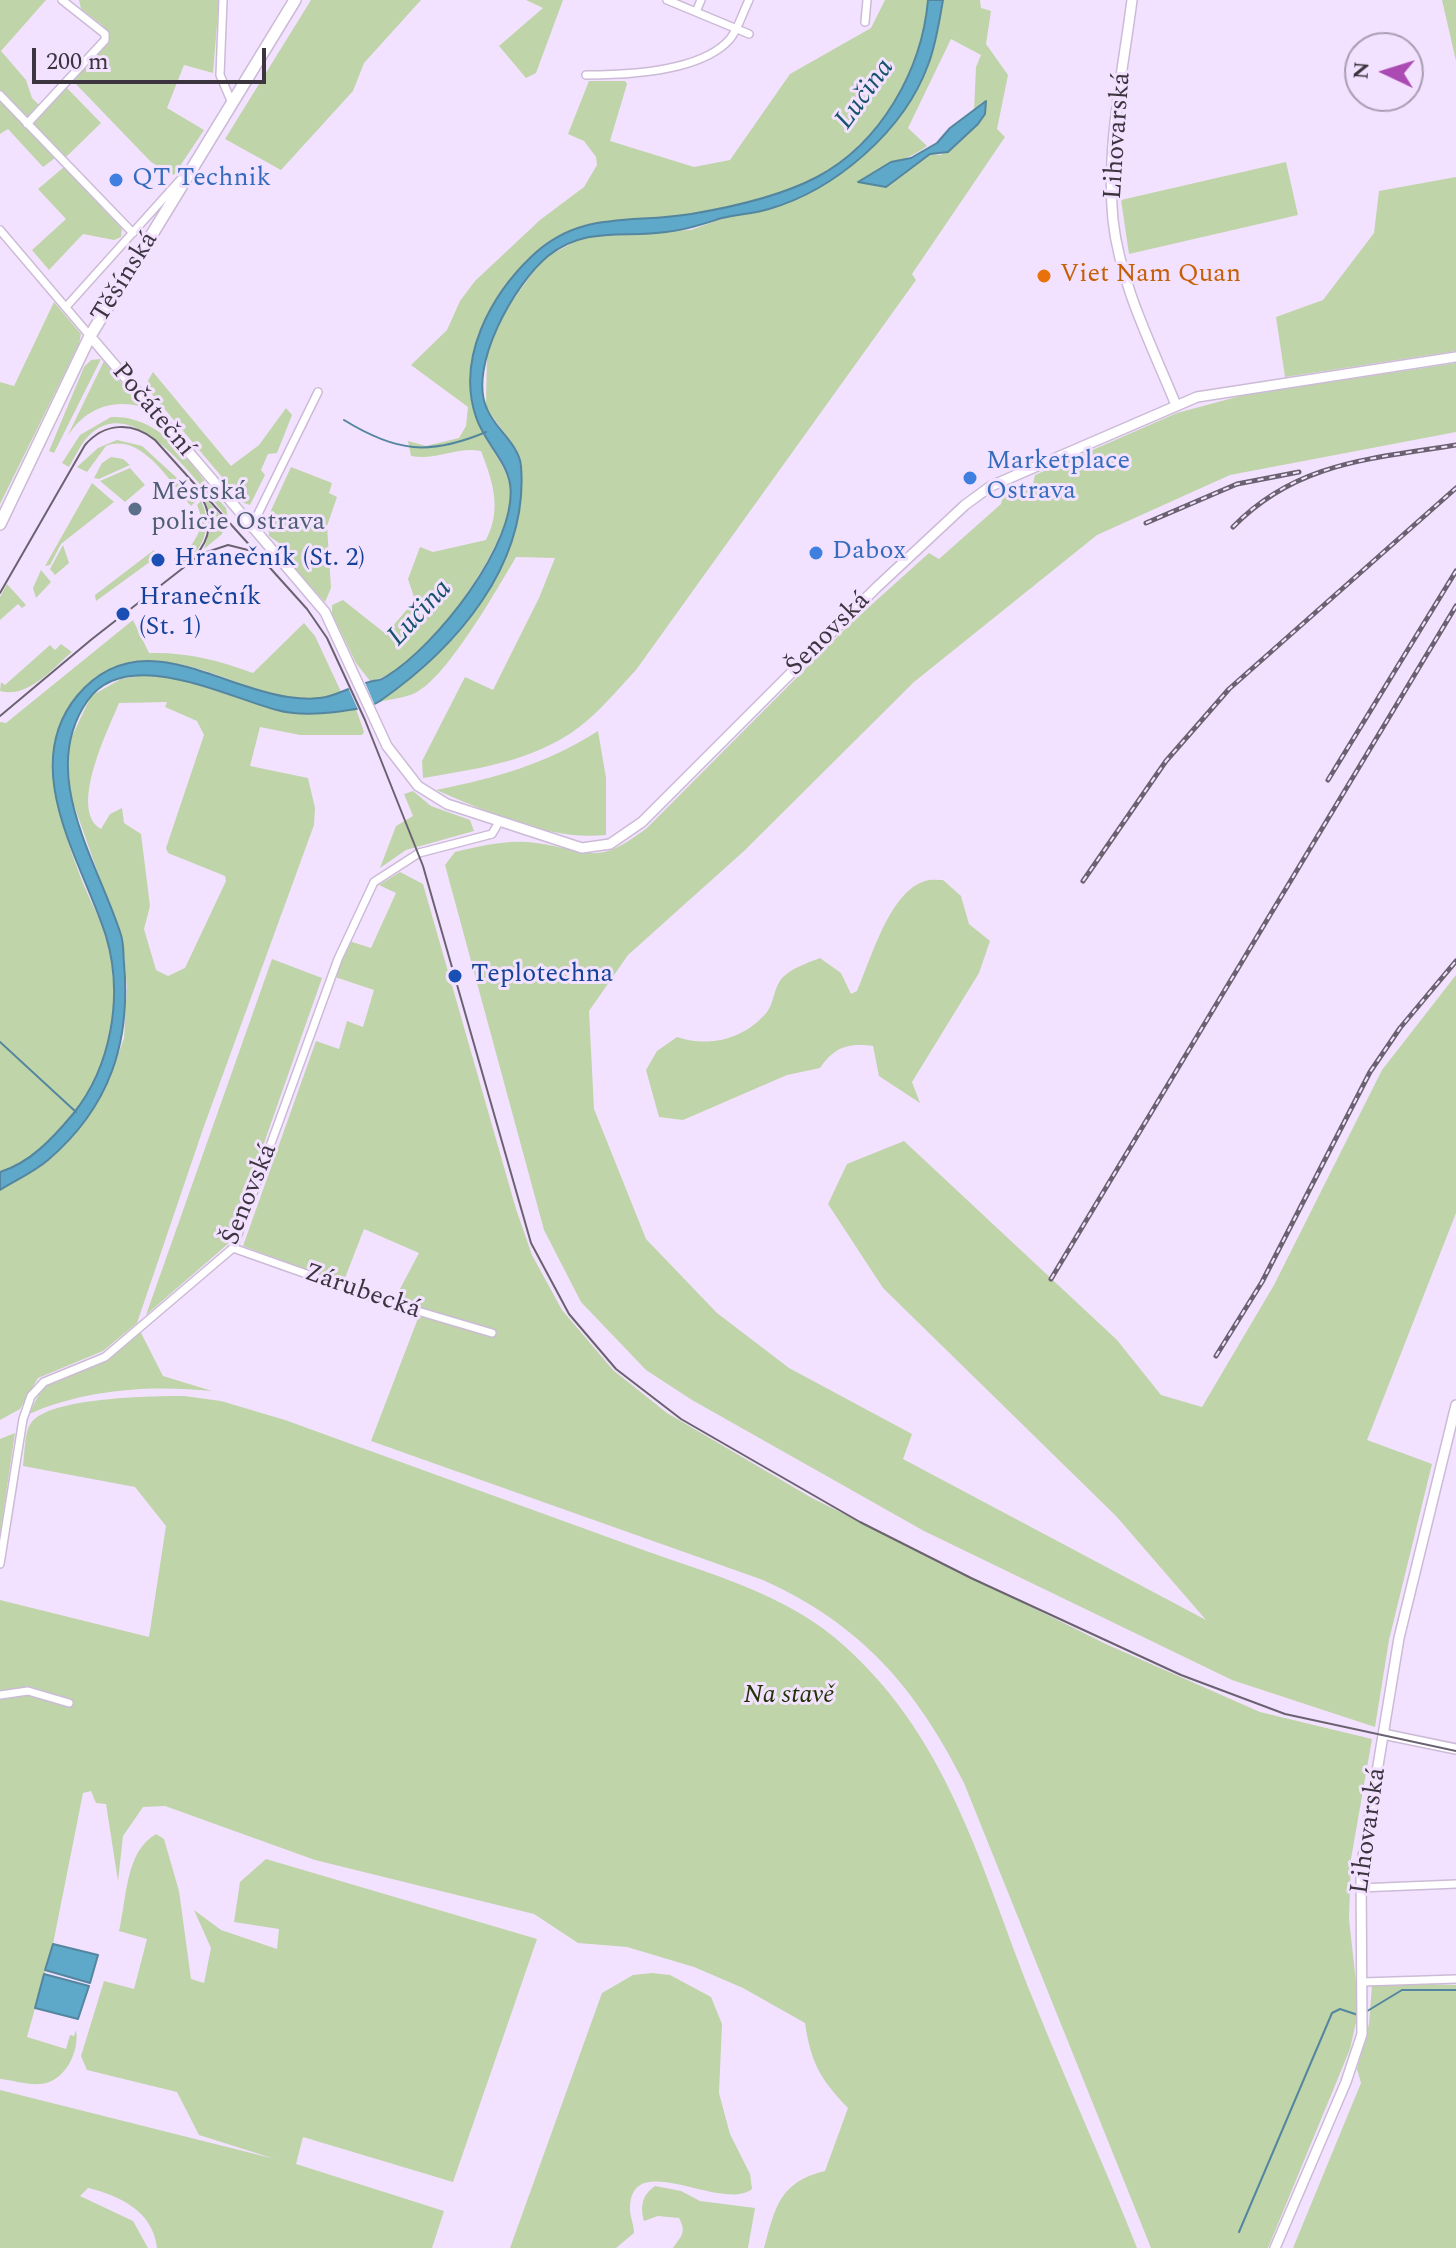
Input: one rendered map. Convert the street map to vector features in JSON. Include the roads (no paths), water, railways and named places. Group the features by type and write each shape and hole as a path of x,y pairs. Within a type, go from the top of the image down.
{"main road":[{"name":"Těšínská","path":"0,524 90,336 295,0"}],"street":[{"path":"27,124 105,40 105,34 98,27 62,0"},
{"path":"223,0 220,75 233,105"},
{"path":"667,0 749,34"},
{"path":"696,12 701,0"},
{"path":"586,75 636,74 686,63 724,44 735,30 749,0"},
{"path":"865,22 867,0"},
{"name":"Lihovarská","path":"1132,0 1114,151 1114,220 1125,274 1176,405"},
{"path":"0,95 133,233"},
{"path":"66,307 196,164"},
{"path":"0,230 90,336"},
{"name":"Počáteční","path":"90,336 325,612 374,717 408,777 431,796 447,804"},
{"name":"Šenovská","path":"447,804 582,848 603,846 623,838 965,505 1018,473 1176,405 1241,389 1456,357"},
{"path":"251,528 318,392"},
{"name":"Šenovská","path":"0,1564 23,1419 35,1390 60,1374 105,1357 233,1248 338,959 374,882 419,853 484,838 492,834 499,822"},
{"name":"Zárubecká","path":"233,1248 377,1299 492,1333"},
{"name":"Lihovarská","path":"1275,2248 1353,2064 1364,2018 1359,1888 1407,1599 1456,1405"},
{"path":"0,1695 28,1691 69,1703"},
{"path":"1383,1734 1456,1749"},
{"path":"1359,1888 1456,1884"},
{"path":"1363,1982 1456,1979"}],"water":[{"path":"928,0 943,0 933,50 917,89 885,135 842,172 794,200 763,211 674,231 576,240 548,256 522,285 498,327 483,371 487,409 516,451 521,466 520,502 513,537 500,570 482,601 435,656 408,680 372,705 318,714 285,712 206,687 152,676 127,677 105,684 88,700 74,728 68,757 70,787 76,818 122,939 124,1020 112,1071 87,1118 43,1164 0,1190 0,1172 21,1163 40,1149 73,1114 97,1075 110,1030 114,983 106,936 71,848 54,785 53,754 60,724 77,696 101,674 126,664 152,661 179,665 261,691 314,699 380,680 406,662 428,642 470,591 488,563 509,508 508,475 476,417 471,395 474,350 481,329 503,289 532,256 569,231 607,222 691,214 756,200 802,184 840,163 879,125 907,78 924,26"},
{"path":"986,101 985,114 978,124 948,152 930,154 886,187 858,182 891,162 911,158 937,143 950,128"},
{"path":"53,1944 98,1955 90,1983 45,1970"},
{"path":"44,1974 89,1986 78,2019 35,2008"}],"waterway":[{"path":"344,420 380,439 413,447 447,445 486,432"},
{"path":"0,1042 76,1112"},
{"path":"1364,2013 1402,1990 1456,1990"},
{"path":"1239,2232 1332,2013 1340,2009 1358,2015"}],"tram line":[{"path":"0,593 85,445 101,432 128,427 155,440 307,609 327,638 365,720 423,866 531,1243 569,1314 616,1369 681,1419 860,1522 971,1578 1181,1675 1285,1714 1456,1751"},
{"path":"195,556 209,528 208,513 202,498"},
{"path":"0,716 201,554 228,545 256,552"}],"railway":[{"path":"1233,527 1257,505 1309,476 1365,460 1456,445"},
{"path":"1146,523 1237,484 1299,472"},
{"path":"1083,881 1166,761 1229,689 1456,488"},
{"path":"1328,780 1456,571"},
{"path":"1051,1279 1456,606"},
{"path":"1216,1356 1262,1282 1370,1072 1400,1028 1456,961"}],"place":[{"name":"QT Technik","path":"116,180"},
{"name":"Viet Nam Quan","path":"1044,276"},
{"name":"Marketplace Ostrava","path":"970,478"},
{"name":"Městská policie Ostrava","path":"135,509"},
{"name":"Dabox","path":"816,553"},
{"name":"Hranečník (St. 2)","path":"158,560"},
{"name":"Hranečník (St. 1)","path":"123,614"},
{"name":"Teplotechna","path":"455,976"}],"water label":[{"name":"Lučina","path":"866,95"},
{"name":"Lučina","path":"421,614"}],"park label":[{"name":"Na stavě","path":"789,1697"}]}
